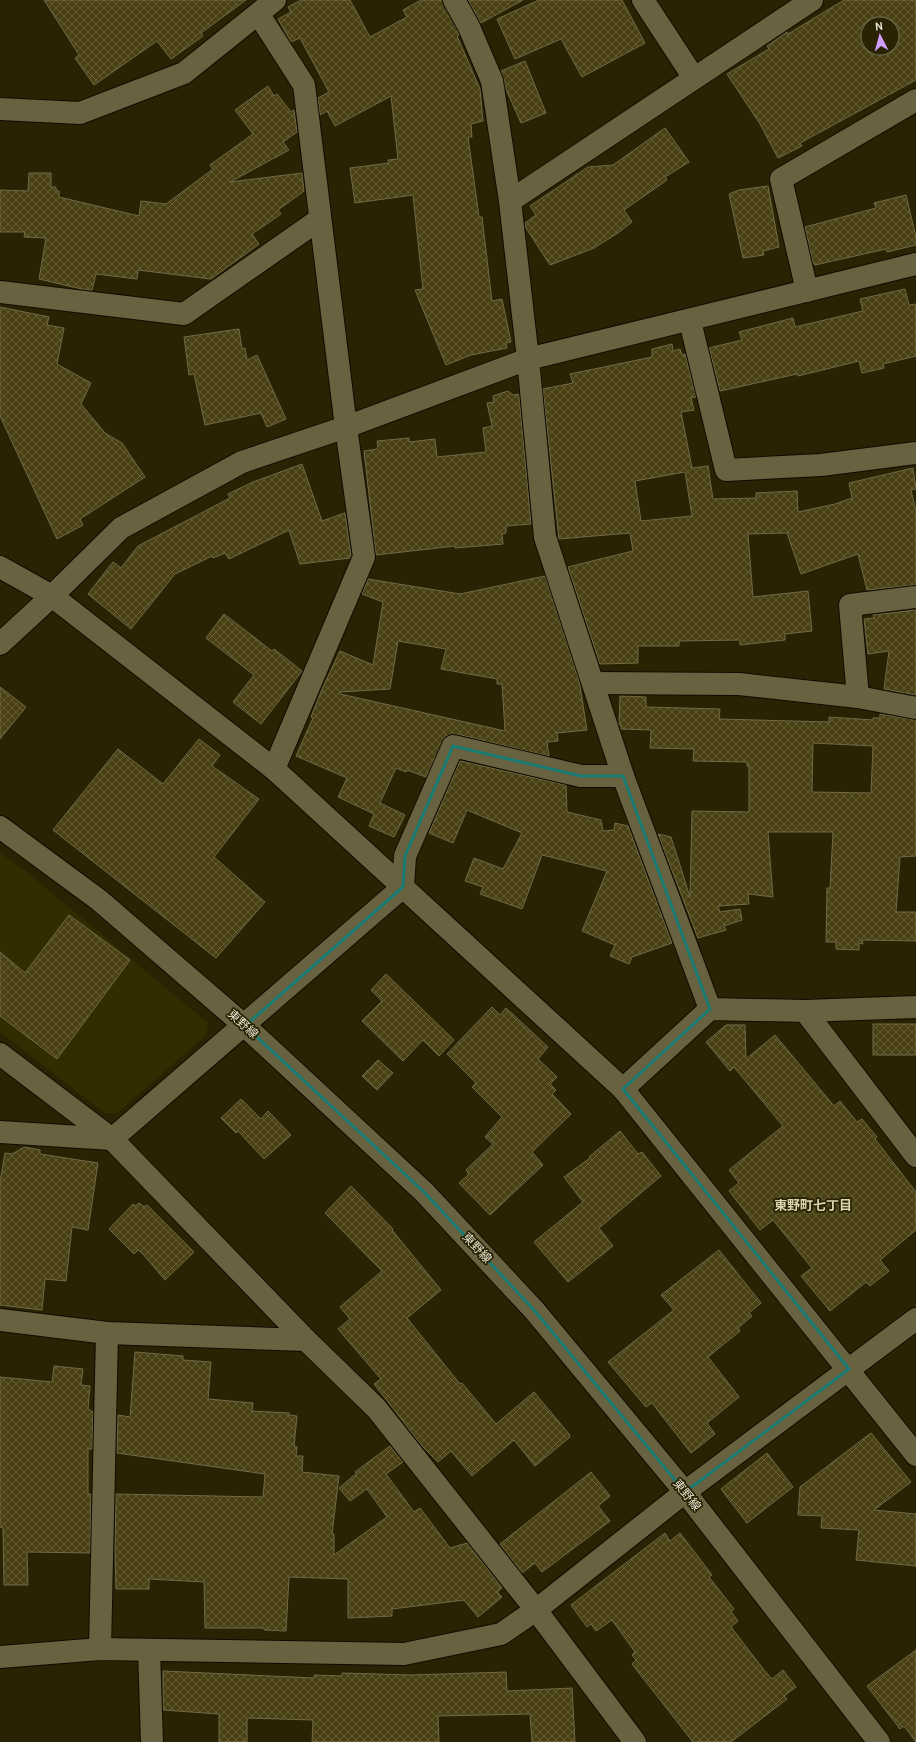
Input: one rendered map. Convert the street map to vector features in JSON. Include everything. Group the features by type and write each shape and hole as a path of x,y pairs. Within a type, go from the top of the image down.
{"street":[{"path":"0,109 80,113 184,73 275,0"},
{"path":"454,0 468,27 492,81 510,202 528,359 545,538 623,776 710,1009"},
{"path":"643,0 694,78"},
{"path":"510,202 812,0"},
{"path":"258,15 304,85 346,427 364,557 274,769"},
{"path":"807,291 781,179 916,100"},
{"path":"0,292 184,314 320,219"},
{"path":"0,644 52,596 121,528 242,462 346,427 528,359 916,264"},
{"path":"690,320 726,470 822,465 916,453"},
{"path":"0,567 52,596 274,769 623,1089 916,1455"},
{"path":"858,697 850,605 916,597"},
{"path":"593,683 739,684 858,697 916,708"},
{"path":"0,1132 112,1139 245,1026 404,887 405,856 453,746 581,776 623,776"},
{"name":"東野線","path":"0,827 100,900 245,1026 424,1192 534,1310 685,1492 879,1742"},
{"path":"623,1089 710,1009 805,1011 916,1007"},
{"path":"805,1011 916,1156"},
{"path":"0,1054 112,1139 306,1340 376,1408 536,1610 635,1742"},
{"path":"0,1657 100,1649 404,1654 501,1634 536,1610 685,1492 916,1319"},
{"path":"0,1320 108,1333 306,1340"},
{"path":"100,1649 108,1333"},
{"path":"149,1650 152,1742"}],"highlighted area":[{"path":"453,746 581,776 623,776 710,1009 623,1089 849,1369 685,1492 534,1310 424,1192 245,1026 403,887 405,856"}],"shaded area":[{"path":"0,853 24,870 208,1023 206,1035 117,1113 105,1113 0,1032"}],"building":[{"path":"44,0 246,0 201,33 203,36 171,59 157,41 94,85 75,58 79,55"},
{"path":"301,0 350,0 370,37 407,17 403,10 421,0 442,0 458,32 459,35 457,36 480,89 483,121 471,124 472,137 468,137 479,217 482,217 492,301 502,299 511,342 506,343 507,348 471,355 446,365 415,290 423,289 413,195 355,203 350,168 389,163 388,160 398,159 391,96 335,126 327,111 320,115 318,98 329,92 300,38 291,42 278,19 291,12 288,7"},
{"path":"468,0 523,0 481,23"},
{"path":"539,0 622,0 645,43 582,77 561,39 515,59 497,19"},
{"path":"844,0 916,0 916,80 800,143 802,146 778,158 760,124 727,74 769,49 767,46 787,32 788,34"},
{"path":"525,61 546,113 521,123 506,89 501,71"},
{"path":"268,86 274,96 277,94 291,112 294,110 297,132 283,142 289,150 230,182 302,173 304,191 278,210 281,214 252,234 259,244 211,279 138,270 137,279 96,274 92,290 86,290 39,279 46,238 24,237 25,232 0,232 0,190 28,191 29,173 51,173 51,187 56,187 56,190 59,191 59,197 139,216 141,201 166,204 213,169 210,165 253,134 235,110"},
{"path":"665,128 689,162 665,177 667,180 624,210 632,222 618,233 594,248 550,265 526,228 525,223 536,215 530,206 588,167 613,165"},
{"path":"768,186 779,247 763,251 764,255 743,258 729,194 739,190"},
{"path":"906,195 916,237 916,245 887,252 886,249 815,265 813,263 805,227 876,208 874,203"},
{"path":"905,289 909,305 916,304 916,356 883,364 884,368 862,373 859,361 798,376 797,374 720,391 709,348 742,340 739,332 793,318 795,327 863,311 860,299"},
{"path":"0,307 49,317 47,325 64,328 57,364 91,383 81,404 105,433 122,443 145,477 80,519 83,525 57,539 0,416"},
{"path":"239,329 242,349 245,348 247,360 257,355 286,419 267,427 261,413 205,425 194,374 189,375 184,337"},
{"path":"672,344 673,351 680,349 682,355 685,354 696,397 691,398 694,410 681,412 692,468 708,466 713,499 756,498 756,493 797,491 798,512 835,504 852,498 849,483 913,468 916,489 911,490 916,511 916,585 867,590 858,554 801,574 787,533 748,534 753,597 808,591 812,631 785,634 785,640 740,645 740,640 679,641 679,646 638,646 638,663 600,664 568,567 633,551 630,533 559,539 543,389 573,383 570,374 652,357 652,349","holes":["685,472 692,516 641,521 635,481"]},
{"path":"508,391 513,395 519,394 531,524 506,526 506,533 502,534 503,544 455,548 455,546 376,555 364,451 378,449 377,441 409,438 409,442 435,439 437,457 486,452 483,428 492,426 487,403 494,402 493,396"},
{"path":"302,464 322,521 345,513 351,555 350,558 300,564 289,530 229,559 225,553 213,558 212,556 175,574 131,629 88,594 113,562 121,568 138,546 230,498 228,494 253,482"},
{"path":"545,576 579,680 587,730 557,733 558,741 547,742 549,756 456,734 445,736 426,777 407,770 406,772 396,768 380,803 405,815 394,837 369,826 374,814 338,797 347,778 296,756 313,718 311,717 323,687 340,651 373,665 383,602 362,594 368,579 460,594","holes":["398,641 446,649 441,669 497,679 497,684 502,684 505,731 340,694 340,692 390,689"]},
{"path":"916,610 916,695 884,689 889,651 868,654 864,619 874,618 873,615"},
{"path":"224,614 272,651 274,649 302,671 261,724 233,702 254,675 206,638"},
{"path":"0,687 26,707 0,739"},
{"path":"620,696 646,697 646,707 720,709 719,719 829,722 829,717 873,720 873,718 880,718 880,714 916,720 916,856 900,857 896,912 916,912 916,941 862,940 863,944 859,943 859,950 836,949 836,942 826,942 827,888 830,888 833,832 768,832 773,897 748,894 749,904 718,906 720,912 740,909 742,920 724,926 726,930 698,938 658,834 671,837 690,897 692,811 749,812 749,766 747,766 747,762 693,761 694,749 650,748 651,730 621,729 619,724","holes":["813,743 873,746 871,793 812,792"]},
{"path":"199,739 220,755 212,766 259,799 214,857 265,902 216,958 53,830 118,749 163,784"},
{"path":"460,761 566,785 567,812 601,820 603,831 614,830 615,823 628,826 672,943 632,957 629,964 610,956 615,945 582,931 607,871 542,855 522,909 480,894 483,887 465,881 474,858 503,869 522,833 467,810 453,843 429,833"},
{"path":"69,915 130,960 57,1059 0,1016 0,952 25,973"},
{"path":"386,974 454,1040 439,1056 423,1040 403,1061 362,1021 382,1001 371,990"},
{"path":"492,1007 500,1015 506,1008 548,1047 538,1059 557,1077 550,1084 556,1090 552,1094 571,1114 532,1152 543,1165 490,1215 459,1183 469,1174 466,1170 493,1144 485,1137 502,1117 472,1087 476,1083 447,1054"},
{"path":"873,1024 916,1024 916,1055 873,1055"},
{"path":"726,1025 745,1025 746,1059 775,1035 834,1106 840,1101 857,1122 862,1119 877,1137 875,1139 916,1192 916,1230 880,1260 889,1271 870,1286 866,1282 830,1311 801,1276 812,1268 773,1220 760,1230 729,1191 739,1183 729,1170 783,1126 734,1067 730,1071 706,1042"},
{"path":"378,1060 393,1073 377,1090 362,1076"},
{"path":"241,1099 261,1119 268,1111 291,1135 264,1159 238,1131 236,1133 221,1118"},
{"path":"620,1131 638,1154 642,1152 661,1176 599,1228 613,1246 568,1282 534,1242 583,1202 564,1177 590,1158 589,1157"},
{"path":"24,1147 40,1150 40,1154 98,1163 88,1230 72,1227 66,1281 45,1279 42,1310 0,1305 0,1182 5,1153 12,1154"},
{"path":"351,1186 393,1229 392,1230 441,1290 407,1318 460,1384 462,1383 496,1424 534,1392 569,1434 570,1437 535,1466 514,1440 472,1476 451,1451 438,1462 423,1447 374,1384 381,1379 338,1329 350,1319 340,1307 382,1271 325,1213"},
{"path":"139,1203 144,1207 147,1205 194,1252 165,1280 143,1254 138,1250 134,1254 109,1229 133,1204 135,1206"},
{"path":"719,1250 761,1303 749,1313 752,1316 738,1328 740,1331 708,1357 739,1397 707,1423 715,1434 691,1453 652,1403 646,1407 608,1362 674,1310 661,1295"},
{"path":"135,1352 183,1356 183,1360 211,1362 208,1399 253,1403 252,1411 289,1413 289,1415 297,1416 294,1446 297,1447 296,1456 303,1456 302,1472 339,1476 332,1534 334,1534 334,1555 387,1517 367,1489 350,1501 339,1488 357,1473 355,1472 390,1446 403,1462 386,1474 414,1512 420,1508 450,1548 467,1543 502,1588 497,1592 502,1597 478,1617 464,1600 392,1609 392,1616 348,1618 348,1579 289,1577 286,1631 264,1630 264,1628 205,1628 204,1582 149,1579 149,1589 116,1589 116,1494 263,1497 265,1474 117,1453 118,1415 130,1417"},
{"path":"54,1366 83,1369 81,1385 90,1386 88,1409 93,1412 92,1449 88,1449 88,1494 91,1494 90,1553 27,1552 28,1585 4,1585 3,1528 0,1527 0,1377 52,1382"},
{"path":"871,1433 911,1482 874,1510 916,1514 916,1566 856,1560 859,1530 821,1528 822,1516 798,1515 800,1487"},
{"path":"767,1453 793,1487 747,1523 721,1489"},
{"path":"591,1472 610,1496 598,1506 610,1521 542,1572 535,1563 522,1573 500,1544"},
{"path":"665,1533 670,1541 680,1533 712,1575 709,1577 734,1609 731,1612 738,1621 731,1627 764,1670 772,1679 783,1670 796,1687 784,1696 787,1699 731,1742 693,1742 632,1664 636,1660 632,1655 635,1652 612,1620 596,1631 591,1624 587,1627 571,1605"},
{"path":"916,1650 916,1742 904,1726 900,1729 867,1686"},
{"path":"163,1671 314,1678 314,1675 342,1676 342,1673 411,1675 506,1672 507,1691 572,1688 575,1742 532,1742 530,1714 438,1716 439,1742 312,1742 313,1720 247,1718 247,1742 219,1742 219,1714 163,1710"}],"district":[{"name":"東野町七丁目","path":"813,1205"}]}
